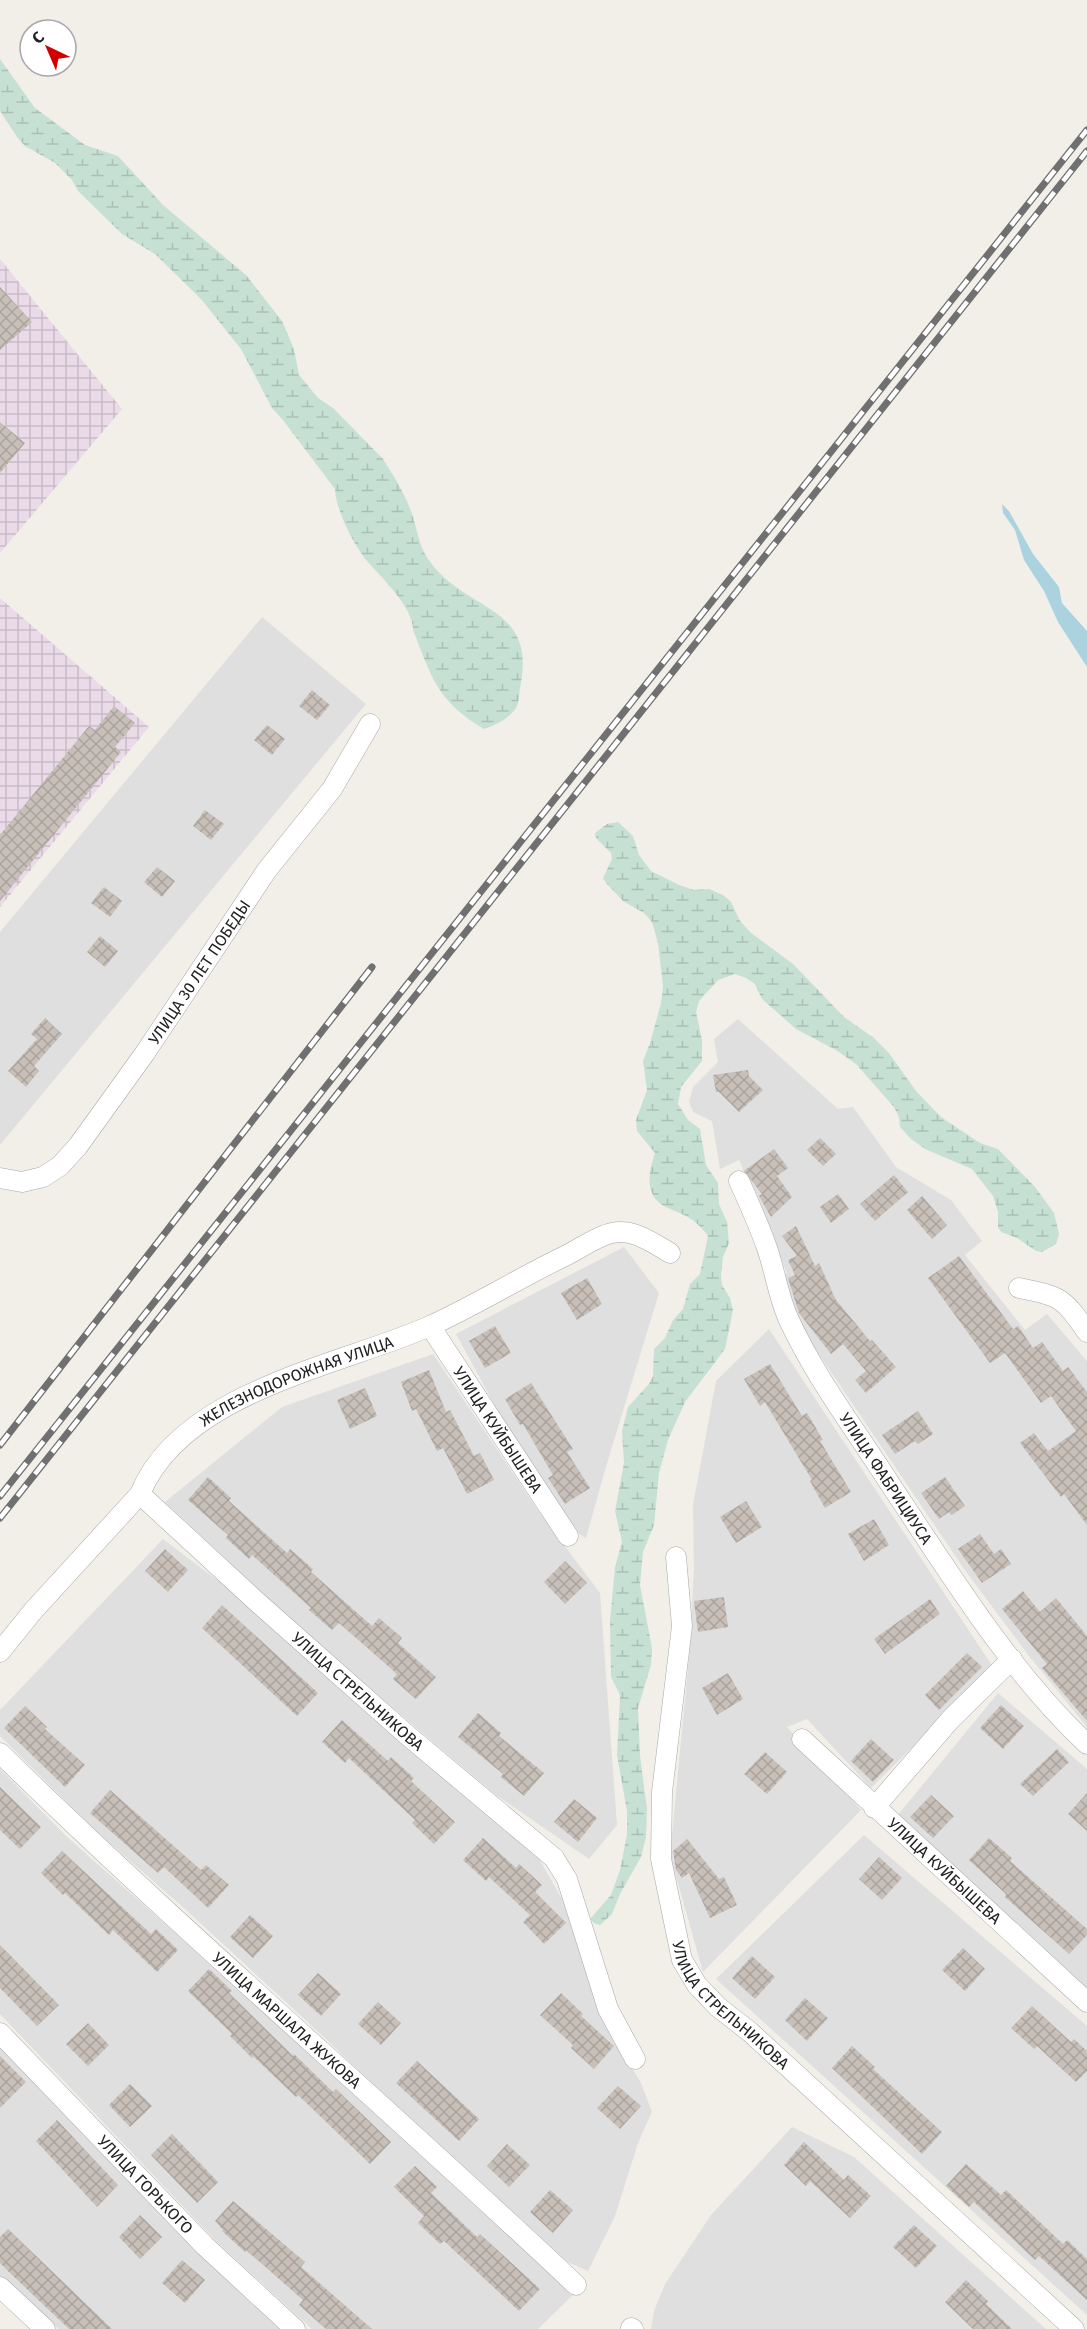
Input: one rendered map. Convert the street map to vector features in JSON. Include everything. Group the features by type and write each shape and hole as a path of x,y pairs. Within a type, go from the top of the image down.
{"street":[{"name":"УЛИЦА 30 ЛЕТ ПОБЕДЫ","path":"0,1178 22,1182 43,1177 60,1166 78,1146 145,1053 267,870 332,789 370,724"},
{"name":"УЛИЦА ФАБРИЦИУСА","path":"739,1181 768,1250 775,1283 787,1316 809,1361 950,1574 1012,1659 1043,1697 1087,1744"},
{"name":"ЖЕЛЕЗНОДОРОЖНАЯ УЛИЦА","path":"0,1653 33,1611 140,1494 147,1477 158,1461 182,1438 218,1412 279,1381 430,1326 514,1281 613,1233 638,1235 670,1253"},
{"path":"1019,1287 1051,1294 1068,1305 1087,1332"},
{"name":"УЛИЦА КУЙБЫШЕВА","path":"430,1326 568,1536"},
{"name":"УЛИЦА СТРЕЛЬНИКОВА","path":"140,1494 406,1734 554,1858 567,1878 608,2010 635,2059"},
{"name":"УЛИЦА СТРЕЛЬНИКОВА","path":"676,1557 682,1626 662,1792 661,1859 682,1960 697,1985 718,2007 750,2032 1074,2329"},
{"path":"874,1808 950,1720 1012,1659"},
{"name":"УЛИЦА КУЙБЫШЕВА","path":"802,1739 874,1808 1087,2002"},
{"name":"УЛИЦА МАРШАЛА ЖУКОВА","path":"0,1753 243,1980 576,2285"},
{"name":"УЛИЦА ГОРЬКОГО","path":"0,2034 205,2246 295,2329"},
{"path":"0,2287 45,2329"}],"shaded area":[{"path":"0,259 122,409 0,553"},
{"path":"0,598 149,727 0,907"},
{"path":"262,617 366,704 0,1145 0,932"},
{"path":"738,1019 838,1109 853,1107 896,1167 951,1200 982,1241 965,1255 1025,1330 1047,1314 1087,1361 1087,1727 1029,1656 964,1569 802,1329 779,1277 787,1273 739,1160 720,1169 712,1121 693,1112 689,1102 693,1087 718,1062 714,1039"},
{"path":"624,1247 659,1293 586,1538 574,1531 500,1415 456,1334"},
{"path":"769,1329 993,1667 871,1788 807,1719 787,1727 861,1810 703,1972 670,1855 690,1647 694,1568 693,1505 716,1381"},
{"path":"433,1354 537,1509 600,1593 617,1825 589,1859 496,1795 318,1645 165,1502 282,1407"},
{"path":"163,1539 238,1596 537,1855 562,1899 617,2043 641,2083 652,2112 638,2143 615,2216 588,2271 563,2260 465,2173 327,2040 185,1909 96,1831 0,1736 0,1710"},
{"path":"998,1693 1087,1769 1087,1992 897,1816"},
{"path":"0,1769 66,1836 575,2293 538,2329 312,2329 216,2241 0,2014"},
{"path":"864,1835 1087,2026 1087,2315 716,1979"},
{"path":"0,2046 91,2137 199,2254 280,2329 59,2329 0,2278"},
{"path":"792,2127 854,2157 1046,2329 651,2329 654,2311 665,2284 711,2215"}],"green space":[{"path":"0,59 35,108 85,145 118,156 163,205 246,275 282,321 294,349 299,375 318,398 333,408 383,459 391,471 408,505 428,559 444,577 509,624 519,640 523,660 519,700 517,706 507,717 484,729 468,719 446,698 425,662 412,621 403,603 356,546 342,517 335,489 272,408 241,349 201,299 155,254 122,234 78,191 72,180 55,163 25,146 17,137 0,111"},
{"path":"618,822 633,836 639,855 651,871 694,890 709,889 723,895 731,902 740,921 751,933 793,964 844,1017 874,1038 889,1053 916,1091 941,1117 980,1143 998,1149 1035,1187 1054,1213 1059,1234 1056,1244 1042,1252 1001,1232 998,1227 998,1212 993,1196 972,1169 925,1149 911,1139 900,1127 899,1117 894,1107 856,1064 836,1050 796,1029 762,999 755,984 746,978 735,974 718,980 699,1001 696,1012 702,1040 702,1061 681,1087 678,1104 688,1120 700,1129 706,1165 718,1183 719,1204 727,1222 729,1243 723,1257 722,1285 730,1298 733,1310 725,1349 685,1402 668,1440 659,1473 654,1525 643,1552 640,1585 652,1648 651,1665 638,1708 640,1756 647,1809 646,1837 641,1857 620,1894 612,1914 600,1925 590,1919 611,1895 620,1870 627,1834 627,1811 617,1755 620,1695 611,1677 610,1621 615,1567 622,1542 615,1511 624,1463 622,1431 628,1407 649,1384 653,1376 654,1349 665,1338 673,1320 683,1309 690,1284 700,1274 708,1236 692,1220 666,1207 654,1196 651,1190 650,1175 655,1153 637,1131 636,1120 647,1090 643,1061 661,1003 663,986 658,943 652,922 644,913 623,901 603,878 612,859 611,853 596,838 595,833 607,824"}],"water":[{"path":"1002,504 1009,511 1033,554 1059,587 1062,603 1087,631 1087,667 1058,622 1044,591 1024,560 1015,530 1003,513"}],"building":[{"path":"0,287 32,322 0,350"},
{"path":"0,422 25,443 0,473"},
{"path":"312,690 330,705 317,720 299,706"},
{"path":"114,706 135,723 115,747 121,752 0,901 0,835 89,726 95,730"},
{"path":"267,725 285,739 272,755 254,740"},
{"path":"205,810 224,824 211,840 193,826"},
{"path":"157,867 175,881 162,897 144,882"},
{"path":"104,887 122,901 110,917 91,903"},
{"path":"100,936 118,951 105,967 87,952"},
{"path":"45,1018 62,1034 34,1066 39,1071 26,1087 8,1071 37,1039 31,1034"},
{"path":"748,1070 749,1076 763,1090 739,1112 719,1092 716,1092 713,1075"},
{"path":"820,1138 836,1154 823,1166 807,1150"},
{"path":"774,1149 788,1168 777,1176 792,1197 771,1217 759,1196 762,1194 744,1171"},
{"path":"894,1175 908,1192 875,1221 860,1204"},
{"path":"838,1194 849,1209 831,1223 820,1207"},
{"path":"922,1196 947,1225 932,1239 907,1210"},
{"path":"796,1226 815,1266 819,1263 836,1300 870,1341 872,1340 896,1367 866,1393 855,1380 866,1371 843,1344 831,1354 799,1313 788,1278 795,1275 788,1260 797,1256 782,1236"},
{"path":"959,1256 1013,1329 1018,1326 1033,1348 1042,1342 1063,1371 1068,1367 1087,1392 1087,1525 1064,1494 1061,1497 1020,1443 1034,1433 1048,1451 1076,1431 1051,1396 1041,1403 1005,1353 990,1363 928,1278"},
{"path":"587,1278 602,1304 577,1320 561,1293"},
{"path":"495,1326 511,1353 485,1368 469,1341"},
{"path":"770,1364 802,1416 807,1413 823,1440 820,1441 851,1492 825,1508 810,1481 812,1480 765,1402 760,1406 744,1379"},
{"path":"429,1370 446,1412 450,1410 474,1456 480,1453 494,1480 467,1494 443,1448 437,1451 416,1409 412,1411 401,1382"},
{"path":"531,1383 573,1449 567,1452 590,1488 565,1504 548,1478 553,1475 523,1424 520,1425 505,1399"},
{"path":"365,1388 377,1416 350,1429 337,1400"},
{"path":"918,1411 933,1434 918,1444 915,1441 895,1454 882,1435"},
{"path":"208,1477 231,1498 229,1501 287,1553 290,1549 313,1569 311,1572 372,1626 379,1618 402,1638 398,1643 436,1677 416,1699 393,1679 397,1674 339,1623 332,1630 252,1555 249,1559 226,1538 228,1535 188,1500"},
{"path":"945,1477 965,1506 952,1515 949,1512 939,1519 921,1493"},
{"path":"746,1501 762,1527 736,1543 720,1517"},
{"path":"874,1519 889,1545 864,1561 848,1534"},
{"path":"980,1534 994,1554 1001,1549 1011,1564 982,1583 958,1549"},
{"path":"165,1549 188,1570 168,1592 145,1571"},
{"path":"565,1561 587,1583 565,1604 544,1582"},
{"path":"1023,1591 1040,1612 1056,1598 1087,1636 1087,1721 1042,1668 1047,1664 1002,1609"},
{"path":"724,1597 728,1627 698,1632 694,1601"},
{"path":"930,1599 940,1614 885,1654 874,1639"},
{"path":"222,1605 318,1693 297,1716 202,1628"},
{"path":"967,1653 982,1667 939,1710 925,1695"},
{"path":"728,1673 743,1699 717,1715 702,1688"},
{"path":"1001,1705 1024,1726 1003,1749 980,1728"},
{"path":"25,1706 47,1727 45,1729 85,1765 65,1787 4,1728"},
{"path":"478,1713 501,1733 499,1736 544,1773 524,1796 501,1777 503,1774 458,1737"},
{"path":"342,1720 388,1761 391,1757 414,1778 411,1781 455,1822 434,1844 412,1823 415,1820 349,1758 345,1763 322,1742"},
{"path":"871,1739 894,1760 873,1782 851,1761"},
{"path":"1057,1749 1069,1762 1033,1796 1020,1784"},
{"path":"765,1752 787,1772 767,1794 744,1774"},
{"path":"0,1787 41,1827 20,1849 0,1830"},
{"path":"110,1790 201,1870 206,1865 229,1885 208,1908 164,1867 158,1873 90,1813"},
{"path":"1087,1793 1087,1831 1068,1814"},
{"path":"931,1795 954,1816 933,1838 910,1817"},
{"path":"574,1799 597,1818 578,1842 554,1822"},
{"path":"483,1838 516,1868 519,1864 542,1885 535,1892 566,1923 544,1944 523,1922 530,1915 489,1877 486,1881 463,1860"},
{"path":"989,1838 1012,1858 1010,1861 1087,1929 1087,1935 1069,1954 1005,1897 1006,1894 969,1860"},
{"path":"687,1839 719,1879 724,1877 737,1905 710,1918 689,1873 682,1878 676,1870 673,1851"},
{"path":"62,1851 151,1934 156,1929 178,1950 157,1972 113,1930 109,1935 41,1873"},
{"path":"879,1857 902,1878 882,1900 859,1879"},
{"path":"250,1915 273,1936 253,1958 230,1937"},
{"path":"0,1945 59,2005 37,2026 0,1988"},
{"path":"963,1948 985,1969 965,1991 942,1970"},
{"path":"752,1956 775,1977 755,1999 732,1978"},
{"path":"209,1969 232,1991 229,1993 293,2056 294,2054 333,2092 336,2089 391,2142 370,2164 298,2095 296,2097 253,2056 252,2058 230,2036 232,2034 188,1991"},
{"path":"318,1973 341,1994 321,2016 298,1995"},
{"path":"561,1993 583,2014 581,2016 614,2046 594,2069 571,2048 573,2045 540,2015"},
{"path":"805,1998 828,2018 807,2041 785,2020"},
{"path":"378,2002 401,2023 381,2045 358,2024"},
{"path":"1032,2006 1071,2042 1074,2039 1087,2051 1087,2071 1076,2082 1037,2046 1034,2049 1011,2028"},
{"path":"88,2023 109,2045 88,2066 66,2044"},
{"path":"852,2046 875,2067 873,2069 942,2132 922,2154 832,2068"},
{"path":"0,2056 26,2082 0,2108"},
{"path":"417,2061 479,2119 459,2141 396,2083"},
{"path":"130,2084 152,2106 130,2127 109,2105"},
{"path":"618,2086 641,2106 620,2129 597,2108"},
{"path":"57,2120 118,2185 97,2207 36,2141"},
{"path":"172,2134 218,2182 197,2203 151,2155"},
{"path":"804,2142 844,2180 848,2175 871,2196 850,2218 810,2181 806,2186 784,2165"},
{"path":"507,2144 530,2165 509,2187 487,2166"},
{"path":"966,2164 1001,2195 1006,2190 1063,2244 1067,2240 1087,2259 1087,2300 1039,2256 1035,2260 974,2202 969,2207 946,2186"},
{"path":"415,2166 437,2187 431,2193 477,2237 480,2234 540,2289 519,2311 444,2241 440,2244 418,2223 424,2216 394,2187"},
{"path":"550,2190 573,2210 553,2233 530,2212"},
{"path":"233,2201 305,2262 301,2267 372,2329 326,2329 299,2305 303,2300 246,2250 245,2252 222,2231 215,2221"},
{"path":"140,2215 162,2237 140,2259 119,2237"},
{"path":"914,2225 937,2246 916,2268 893,2247"},
{"path":"8,2229 112,2329 69,2329 9,2272 0,2263 0,2237"},
{"path":"182,2260 205,2280 185,2303 162,2283"},
{"path":"966,2280 988,2301 986,2304 1012,2329 973,2329 945,2302"}],"railway":[{"path":"0,1496 1087,130"},
{"path":"0,1518 1087,151"},
{"path":"0,1445 372,967"}]}
